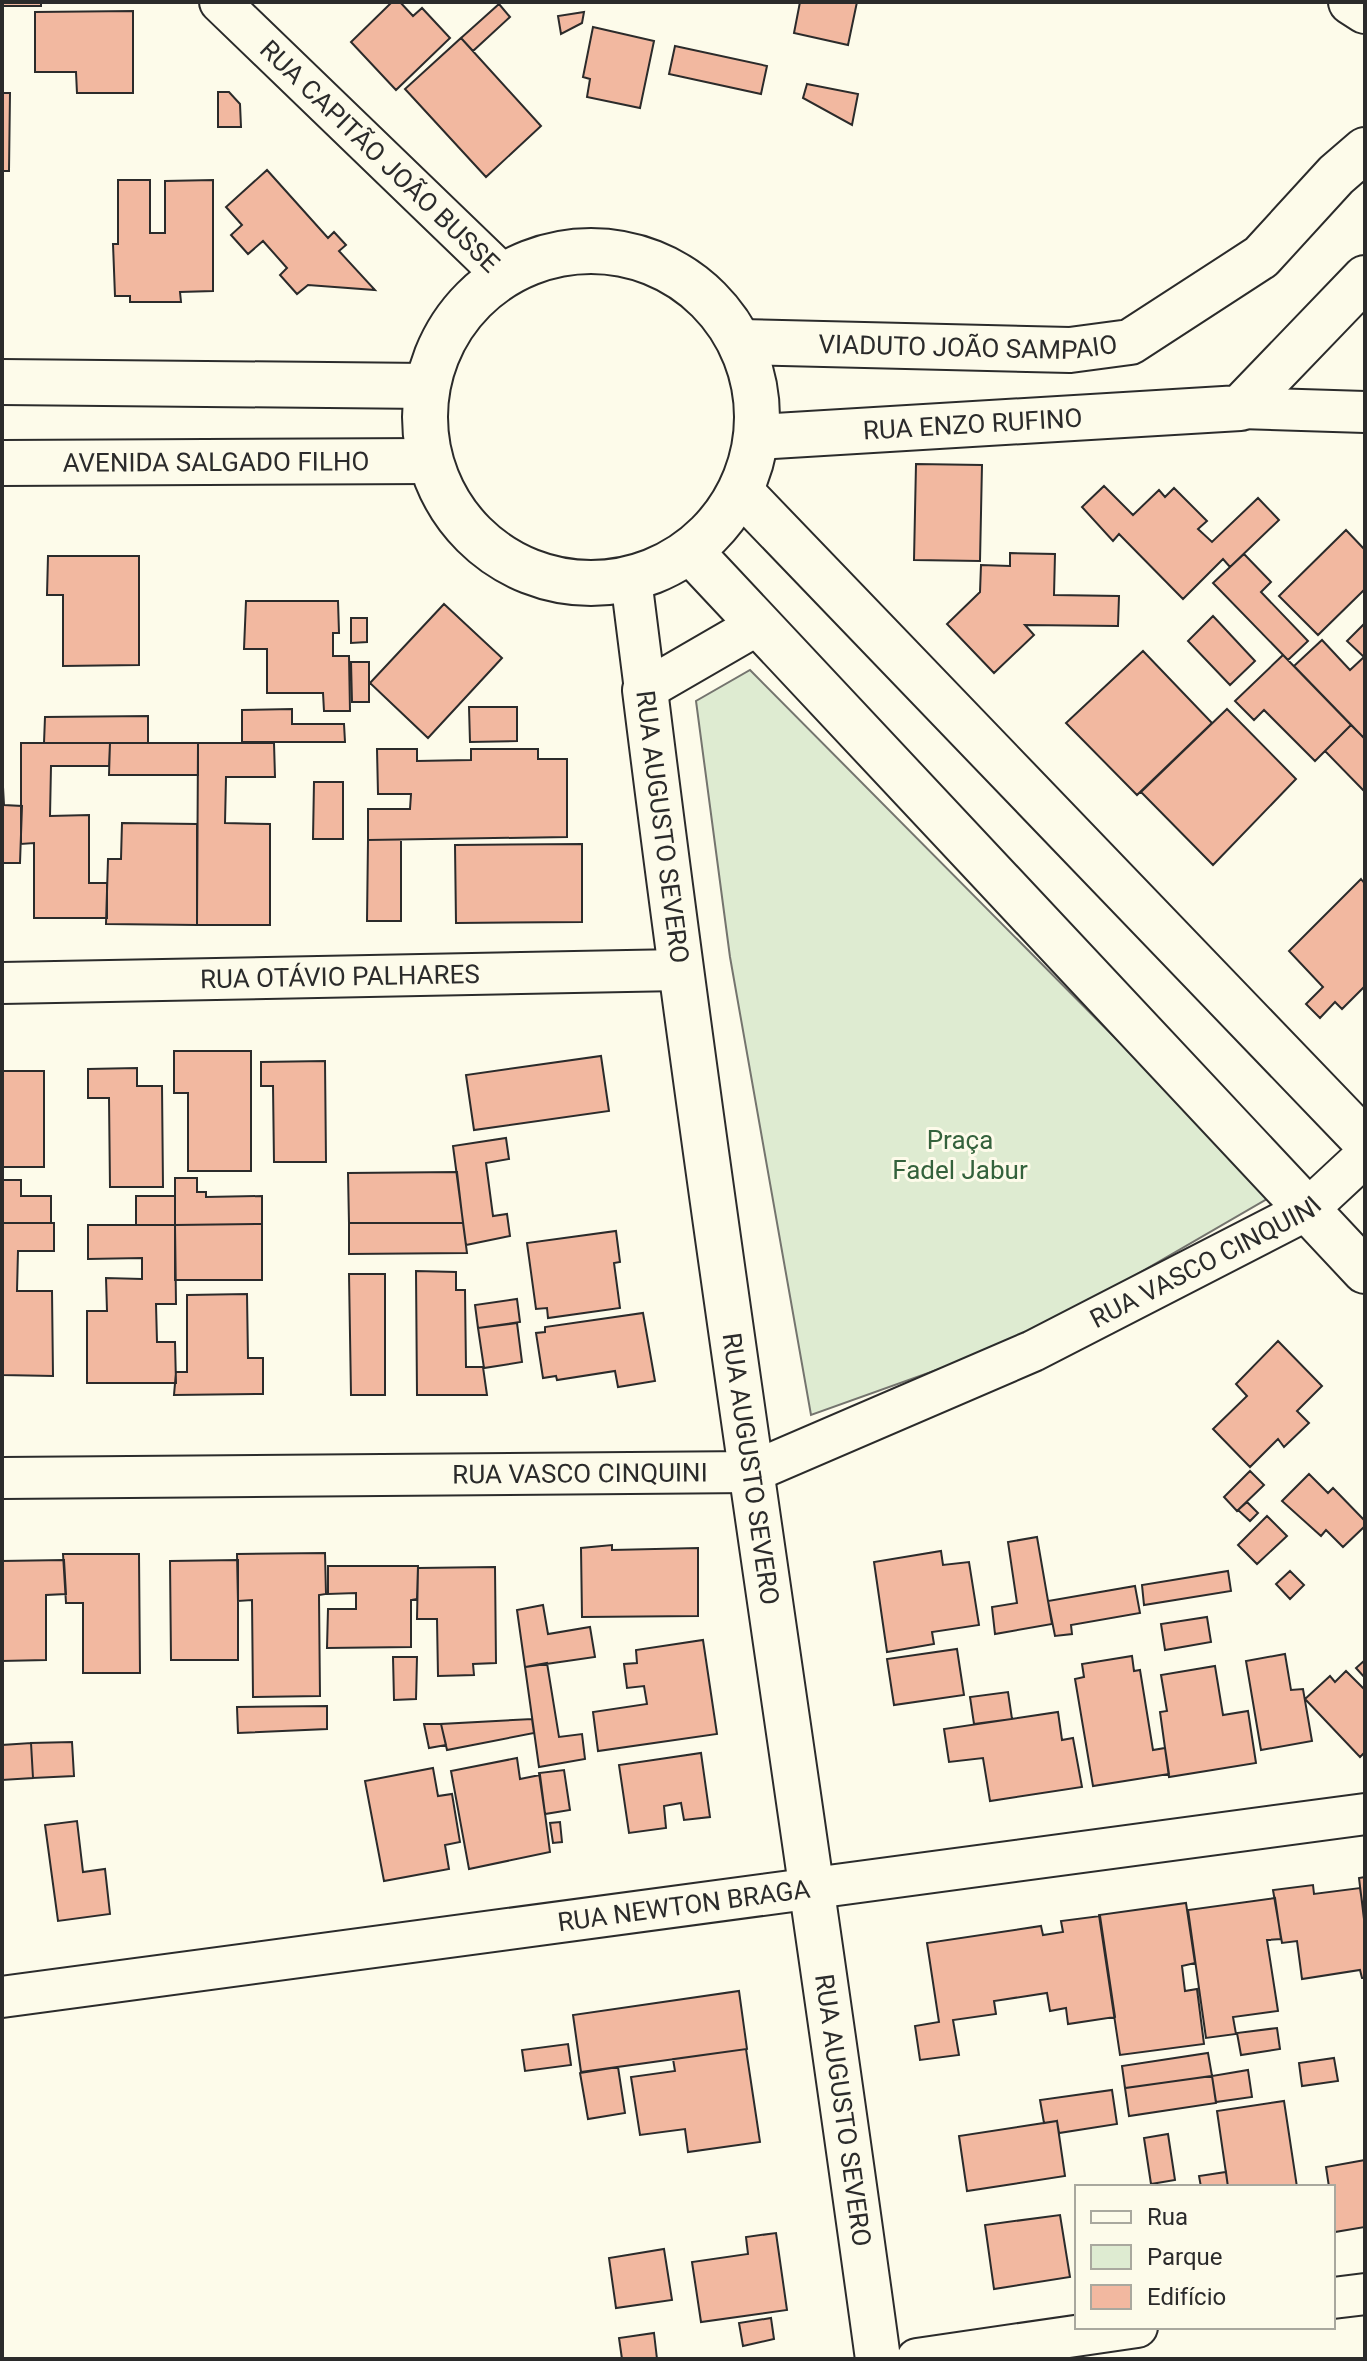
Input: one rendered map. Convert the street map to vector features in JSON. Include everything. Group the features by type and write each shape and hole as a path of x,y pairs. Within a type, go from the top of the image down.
{"street":[{"name":"RUA CAPITÃO JOÃO BUSSE","path":"220,2 521,267"},
{"path":"1351,2 1365,11"},
{"name":"VIADUTO JOÃO SAMPAIO","path":"740,342 1002,345 1070,350 1130,342 1261,257 1351,162 1365,115"},
{"path":"591,249 645,258 693,283 740,342 753,371 757,437 741,492 720,525 691,552 631,579 567,583 506,562 458,519 429,461 427,386 449,329 490,284 521,267 591,249"},
{"path":"1240,408 1365,278"},
{"path":"2,382 427,386"},
{"path":"1240,408 1361,416"},
{"name":"RUA ENZO RUFINO","path":"757,437 1240,408"},
{"name":"AVENIDA SALGADO FILHO","path":"2,463 429,461"},
{"path":"741,492 1365,1141"},
{"path":"691,552 1365,1271"},
{"name":"RUA AUGUSTO SEVERO","path":"631,579 680,970 814,1887 878,2359"},
{"path":"645,690 759,624"},
{"name":"RUA OTÁVIO PALHARES","path":"2,983 680,970"},
{"name":"RUA VASCO CINQUINI","path":"2,1478 752,1472 1033,1351 1307,1210 1365,1156"},
{"name":"RUA NEWTON BRAGA","path":"2,1997 1365,1814"},
{"path":"1335,2298 1365,2294"},
{"path":"917,2359 1123,2329"}],"green space":[{"name":"Praça Fadel Jabur","path":"750,670 1272,1196 1029,1337 811,1415 730,957 696,701"}],"building":[{"path":"2,2 41,2 41,6 2,6"},
{"path":"392,2 400,2 413,16 422,8 450,38 396,90 351,42"},
{"path":"800,2 857,2 848,45 794,33"},
{"path":"499,4 510,17 473,51 461,38"},
{"path":"133,11 133,93 77,93 76,72 35,72 35,12"},
{"path":"584,12 582,23 561,34 558,16"},
{"path":"593,27 654,41 640,108 587,97 590,79 583,77"},
{"path":"461,38 541,126 486,177 405,89"},
{"path":"675,46 767,66 761,94 669,74"},
{"path":"807,84 858,94 852,125 803,98"},
{"path":"218,92 229,92 240,104 241,127 218,127"},
{"path":"2,93 10,93 9,171 2,171"},
{"path":"267,170 328,238 334,232 346,245 339,251 375,290 308,285 297,294 280,275 287,268 263,241 248,254 231,235 242,225 226,207"},
{"path":"118,180 150,180 150,233 165,233 165,181 213,180 213,291 180,292 181,302 130,302 130,296 115,296 113,244 118,244"},
{"path":"3,225 3,289 2,289"},
{"path":"916,464 982,465 980,561 914,560"},
{"path":"1104,486 1133,515 1159,490 1165,497 1174,488 1207,521 1198,529 1212,542 1258,498 1279,520 1230,567 1223,559 1183,599 1119,534 1113,541 1082,507"},
{"path":"1346,530 1365,550 1365,589 1318,635 1279,596"},
{"path":"1010,553 1055,554 1054,595 1119,596 1118,626 1025,625 1034,635 994,673 947,624 980,592 981,565 1010,566"},
{"path":"1244,554 1271,582 1261,592 1308,641 1288,660 1213,583"},
{"path":"48,556 139,556 139,665 63,666 63,595 47,595"},
{"path":"246,601 338,601 339,633 333,633 333,656 349,656 350,711 324,711 323,693 267,693 267,649 244,649"},
{"path":"444,604 502,658 428,738 370,683"},
{"path":"1213,616 1255,661 1230,685 1188,641"},
{"path":"351,618 367,618 367,642 351,643"},
{"path":"1365,623 1363,737 1294,666 1322,640 1350,670 1364,657 1347,641"},
{"path":"1143,651 1212,723 1137,795 1066,723"},
{"path":"1283,655 1351,725 1315,761 1264,710 1254,720 1235,701"},
{"path":"351,662 369,662 369,702 352,702"},
{"path":"469,707 517,707 517,741 470,742"},
{"path":"292,709 292,724 344,724 345,742 242,742 242,710"},
{"path":"1227,709 1296,779 1213,865 1141,792"},
{"path":"148,716 148,743 44,743 45,717"},
{"path":"1351,725 1365,739 1365,792 1325,751"},
{"path":"21,743 110,743 109,766 51,766 50,816 89,815 89,883 107,883 107,918 34,918 34,843 21,844"},
{"path":"110,743 198,743 198,775 109,775"},
{"path":"198,743 274,743 275,777 226,777 225,823 270,824 270,925 197,925"},
{"path":"377,749 417,749 417,761 471,760 471,749 538,749 538,759 567,759 567,837 368,840 368,809 410,809 411,794 378,794"},
{"path":"2,769 4,805 22,806 20,863 2,863"},
{"path":"314,782 343,782 343,839 313,839"},
{"path":"122,823 197,824 197,925 106,924 108,859 121,859"},
{"path":"368,840 401,840 401,921 367,921"},
{"path":"582,844 582,922 456,923 455,845"},
{"path":"1361,879 1365,884 1365,986 1342,1009 1335,1002 1320,1018 1306,1004 1323,987 1289,951"},
{"path":"174,1051 251,1051 251,1171 188,1171 188,1093 174,1093"},
{"path":"601,1056 609,1111 474,1130 466,1075"},
{"path":"325,1061 326,1162 274,1162 273,1086 261,1086 261,1062"},
{"path":"137,1068 137,1086 162,1086 163,1187 110,1187 109,1098 88,1098 88,1069"},
{"path":"2,1071 44,1071 44,1167 2,1167"},
{"path":"506,1138 509,1159 486,1163 493,1216 507,1214 510,1236 466,1245 453,1146"},
{"path":"457,1172 463,1223 349,1223 348,1173"},
{"path":"175,1178 197,1178 197,1192 206,1192 206,1197 262,1196 262,1224 175,1225"},
{"path":"2,1180 21,1180 21,1196 51,1196 51,1223 2,1223"},
{"path":"136,1196 175,1196 175,1225 136,1225"},
{"path":"2,1223 54,1223 54,1251 18,1251 17,1291 52,1291 53,1376 2,1375"},
{"path":"349,1223 463,1223 467,1253 349,1254"},
{"path":"262,1224 262,1280 175,1280 175,1225"},
{"path":"88,1225 175,1225 176,1304 156,1304 157,1342 175,1342 176,1383 87,1383 87,1311 107,1311 106,1278 142,1279 142,1258 88,1259"},
{"path":"616,1231 620,1262 614,1263 620,1308 548,1318 547,1308 536,1309 527,1243"},
{"path":"416,1271 456,1272 456,1290 465,1290 466,1367 483,1367 487,1395 417,1395"},
{"path":"349,1274 385,1274 385,1395 351,1395"},
{"path":"247,1294 248,1358 263,1358 263,1394 174,1395 176,1372 187,1372 187,1295"},
{"path":"517,1299 520,1322 478,1328 475,1305"},
{"path":"643,1313 655,1381 618,1387 615,1371 557,1380 556,1376 543,1378 536,1333 545,1332 545,1327"},
{"path":"517,1323 522,1362 484,1368 478,1328"},
{"path":"1278,1341 1322,1386 1297,1411 1309,1423 1284,1447 1278,1439 1250,1467 1213,1429 1247,1396 1236,1384"},
{"path":"1250,1471 1264,1485 1237,1511 1224,1497"},
{"path":"1309,1474 1328,1493 1333,1488 1365,1521 1365,1526 1343,1547 1326,1530 1321,1536 1282,1501"},
{"path":"1247,1502 1258,1513 1250,1521 1238,1510"},
{"path":"1267,1516 1287,1536 1257,1564 1238,1545"},
{"path":"1037,1537 1052,1624 995,1634 992,1607 1017,1603 1008,1542"},
{"path":"612,1545 612,1550 698,1548 698,1616 582,1617 581,1548"},
{"path":"941,1551 943,1565 969,1562 979,1625 932,1632 934,1644 887,1652 874,1562"},
{"path":"325,1553 326,1594 319,1595 320,1696 253,1697 252,1600 238,1601 237,1554"},
{"path":"63,1554 139,1554 140,1673 83,1673 83,1603 66,1603"},
{"path":"64,1560 66,1594 46,1595 46,1660 2,1661 2,1561"},
{"path":"238,1560 238,1660 171,1660 170,1561"},
{"path":"328,1566 418,1566 417,1599 411,1600 411,1647 327,1648 328,1609 356,1609 356,1593 328,1594"},
{"path":"495,1567 496,1663 473,1664 474,1675 438,1676 437,1619 417,1619 418,1568"},
{"path":"1228,1571 1231,1591 1144,1605 1142,1585"},
{"path":"1290,1571 1304,1585 1290,1599 1276,1584"},
{"path":"1135,1586 1140,1613 1071,1625 1072,1634 1055,1636 1048,1601"},
{"path":"543,1605 548,1634 590,1627 595,1657 525,1667 517,1610"},
{"path":"1207,1617 1211,1642 1165,1650 1161,1624"},
{"path":"703,1640 717,1734 598,1751 593,1712 647,1704 644,1686 627,1688 624,1664 637,1663 636,1650"},
{"path":"957,1649 964,1695 894,1705 887,1659"},
{"path":"1285,1654 1291,1690 1303,1689 1312,1741 1261,1750 1246,1661"},
{"path":"1132,1656 1134,1671 1140,1670 1153,1750 1165,1748 1169,1774 1093,1786 1075,1679 1084,1677 1082,1664"},
{"path":"393,1657 417,1657 416,1699 394,1700"},
{"path":"1365,1660 1365,1678 1356,1668"},
{"path":"547,1663 559,1737 582,1734 585,1759 539,1767 525,1667"},
{"path":"1215,1666 1223,1715 1248,1711 1256,1763 1169,1777 1160,1712 1167,1711 1161,1675"},
{"path":"1346,1671 1365,1690 1365,1752 1360,1757 1305,1699 1330,1676 1335,1682"},
{"path":"1008,1692 1012,1719 974,1724 970,1697"},
{"path":"327,1706 327,1729 238,1733 237,1707"},
{"path":"1058,1712 1062,1740 1073,1738 1082,1787 990,1801 983,1758 949,1762 944,1729"},
{"path":"532,1719 534,1733 447,1750 441,1724"},
{"path":"424,1724 441,1724 446,1745 429,1748"},
{"path":"72,1742 74,1776 33,1778 31,1743"},
{"path":"31,1743 33,1778 2,1780 2,1745"},
{"path":"701,1753 710,1817 684,1820 681,1803 664,1806 666,1828 629,1833 619,1765"},
{"path":"517,1758 520,1779 540,1775 550,1852 469,1869 451,1771"},
{"path":"433,1768 438,1796 452,1794 460,1842 445,1845 449,1869 384,1881 365,1781"},
{"path":"564,1770 570,1810 545,1814 539,1773"},
{"path":"77,1821 83,1872 105,1869 110,1914 58,1921 45,1825"},
{"path":"560,1822 562,1842 553,1843 550,1823"},
{"path":"1365,1877 1365,1918 1364,1919 1359,1878"},
{"path":"1313,1885 1314,1894 1360,1888 1365,1922 1365,1978 1362,1978 1360,1970 1302,1979 1297,1941 1282,1943 1273,1890"},
{"path":"1275,1898 1281,1939 1267,1940 1278,2011 1233,2017 1236,2034 1206,2038 1188,1910"},
{"path":"1186,1903 1195,1963 1182,1966 1185,1991 1197,1989 1204,2044 1120,2055 1099,1915"},
{"path":"1100,1916 1115,2017 1068,2024 1066,2008 1050,2011 1047,1993 994,2001 996,2014 953,2020 959,2055 920,2060 915,2026 939,2022 927,1943 1041,1926 1043,1935 1063,1932 1061,1921"},
{"path":"739,1991 747,2049 581,2072 573,2015"},
{"path":"1277,2028 1280,2049 1241,2055 1237,2033"},
{"path":"568,2044 571,2065 525,2071 522,2050"},
{"path":"746,2049 760,2142 688,2152 685,2129 640,2135 631,2077 675,2071 673,2059"},
{"path":"1208,2053 1212,2076 1125,2088 1122,2066"},
{"path":"1334,2058 1338,2081 1302,2086 1299,2063"},
{"path":"618,2067 625,2113 588,2119 580,2073"},
{"path":"1248,2070 1252,2097 1216,2102 1212,2076"},
{"path":"1212,2076 1216,2103 1129,2116 1125,2088"},
{"path":"1112,2090 1117,2124 1059,2133 1057,2121 1044,2123 1040,2100"},
{"path":"1284,2101 1297,2185 1228,2185 1217,2111"},
{"path":"1057,2121 1065,2176 967,2191 959,2136"},
{"path":"1168,2134 1175,2180 1151,2184 1144,2138"},
{"path":"1365,2160 1365,2227 1335,2232 1335,2185 1329,2185 1326,2167"},
{"path":"1226,2172 1228,2185 1201,2185 1199,2176"},
{"path":"1060,2215 1070,2277 994,2289 985,2225"},
{"path":"776,2233 787,2310 701,2322 692,2262 748,2254 746,2237"},
{"path":"664,2249 672,2300 616,2308 609,2258"},
{"path":"771,2318 774,2339 743,2346 739,2323"},
{"path":"654,2333 657,2359 622,2359 619,2338"}]}
